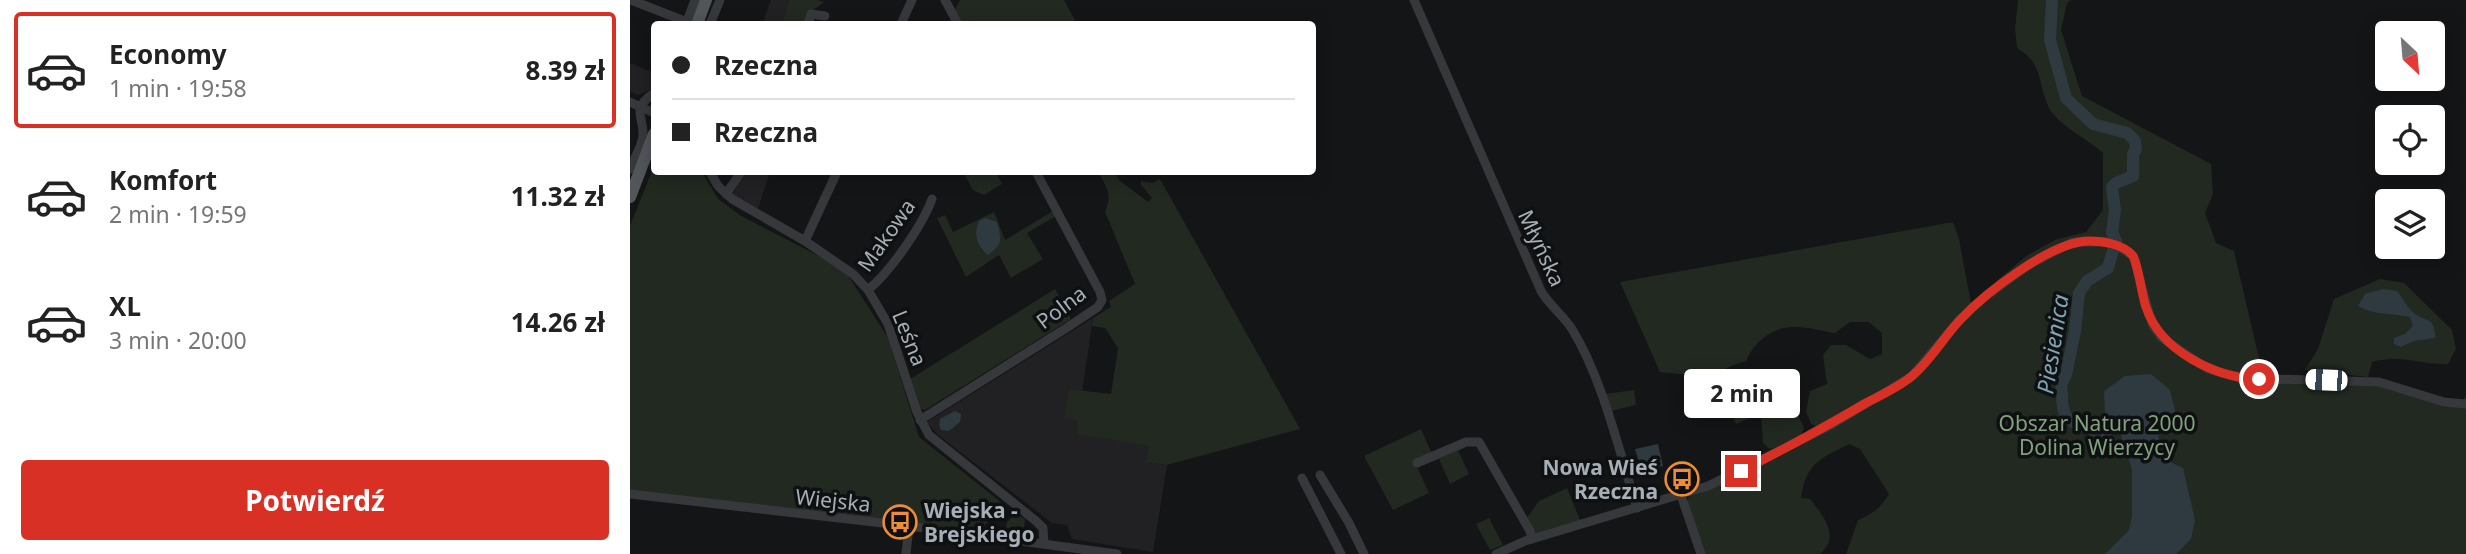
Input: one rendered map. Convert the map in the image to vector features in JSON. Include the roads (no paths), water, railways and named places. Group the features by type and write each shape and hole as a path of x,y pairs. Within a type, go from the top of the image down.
{"main road":[{"path":"692,21 706,0"},
{"path":"630,197 651,142"}],"street":[{"path":"631,0 683,21"},
{"path":"691,21 695,0"},
{"path":"711,21 720,0"},
{"path":"902,21 912,0"},
{"path":"945,0 956,21"},
{"name":"Młyńska","path":"1414,0 1541,292 1567,323 1577,340 1598,388 1637,508"},
{"path":"809,21 811,14 825,16"},
{"path":"634,104 651,95"},
{"path":"634,104 651,112"},
{"path":"630,169 643,135 634,104"},
{"name":"Leśna","path":"712,175 726,194 847,269 868,290 888,324 920,420 937,443 1036,521 1043,528 1044,544"},
{"path":"726,194 739,175"},
{"path":"805,241 836,175"},
{"name":"Polna","path":"920,420 1068,327 1098,307 1102,300 1038,175"},
{"name":"Makowa","path":"868,290 900,253 932,199"},
{"path":"1496,554 1532,539 1718,482 1833,424 1912,376 1960,319 1986,296 2030,264 2073,242 2107,242 2133,256 2153,326 2162,338 2208,369 2239,378 2379,382 2444,402 2466,404"},
{"path":"1417,463 1466,442 1479,442 1532,539"},
{"path":"1320,475 1364,554"},
{"path":"1302,478 1342,554"},
{"name":"Wiejska","path":"630,495 909,526 1044,544 1073,551 1117,554"},
{"path":"1681,495 1701,554"},
{"path":"906,554 909,526"}],"waterway":[{"name":"Piesienica","path":"2052,0 2050,40 2066,98 2093,124 2127,133 2135,141 2136,149 2133,154 2133,176 2112,187 2115,210 2112,232 2116,241 2108,268 2087,281 2079,293 2075,331 2062,385 2063,406 2068,419 2099,434 2117,450 2135,447 2139,449"}],"place":[{"name":"Nowa Wieś Rzeczna","path":"1682,479"},
{"name":"Wiejska - Brejskiego","path":"900,522"}],"park label":[{"name":"Obszar Natura 2000 Dolina Wierzycy","path":"2097,435"}]}
